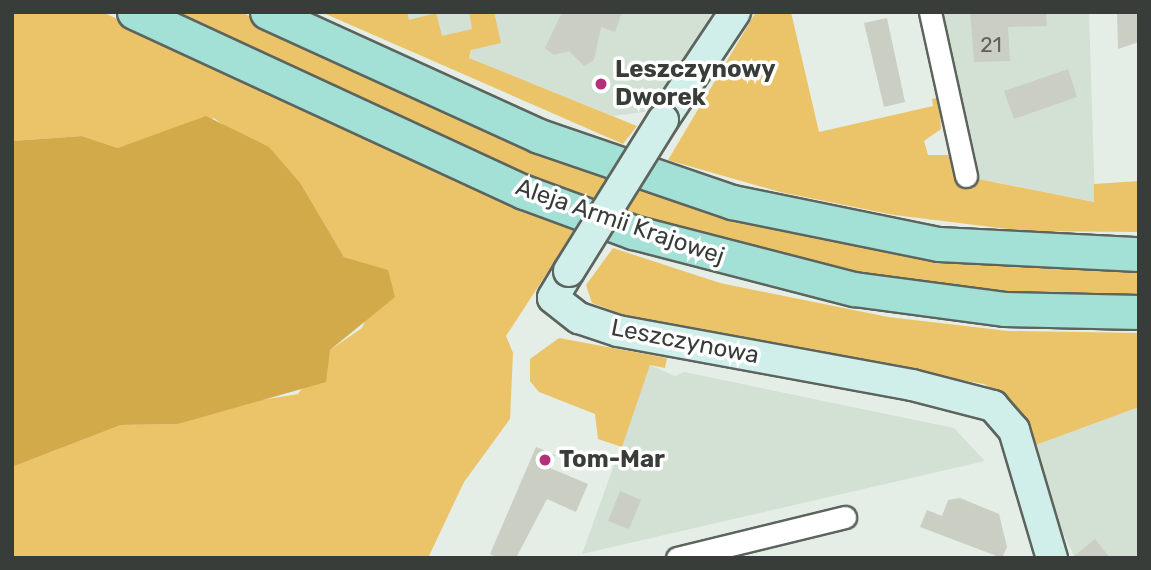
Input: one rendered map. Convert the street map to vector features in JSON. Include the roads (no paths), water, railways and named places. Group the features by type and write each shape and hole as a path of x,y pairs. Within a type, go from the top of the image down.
{"main road":[{"name":"Aleja Armii Krajowej","path":"134,12 524,192 633,232 854,289 1004,309 1139,312"},
{"path":"267,12 539,136 732,202 939,244 1139,254"}],"street":[{"name":"Leszczynowa","path":"736,12 663,120 553,298 579,318 618,331 912,385 993,406 1014,430 1052,558"},
{"path":"930,12 966,176"},
{"path":"677,558 845,517"}],"place":[{"name":"Leszczynowy Dworek","path":"601,84"},
{"name":"Tom-Mar","path":"545,460"}]}
